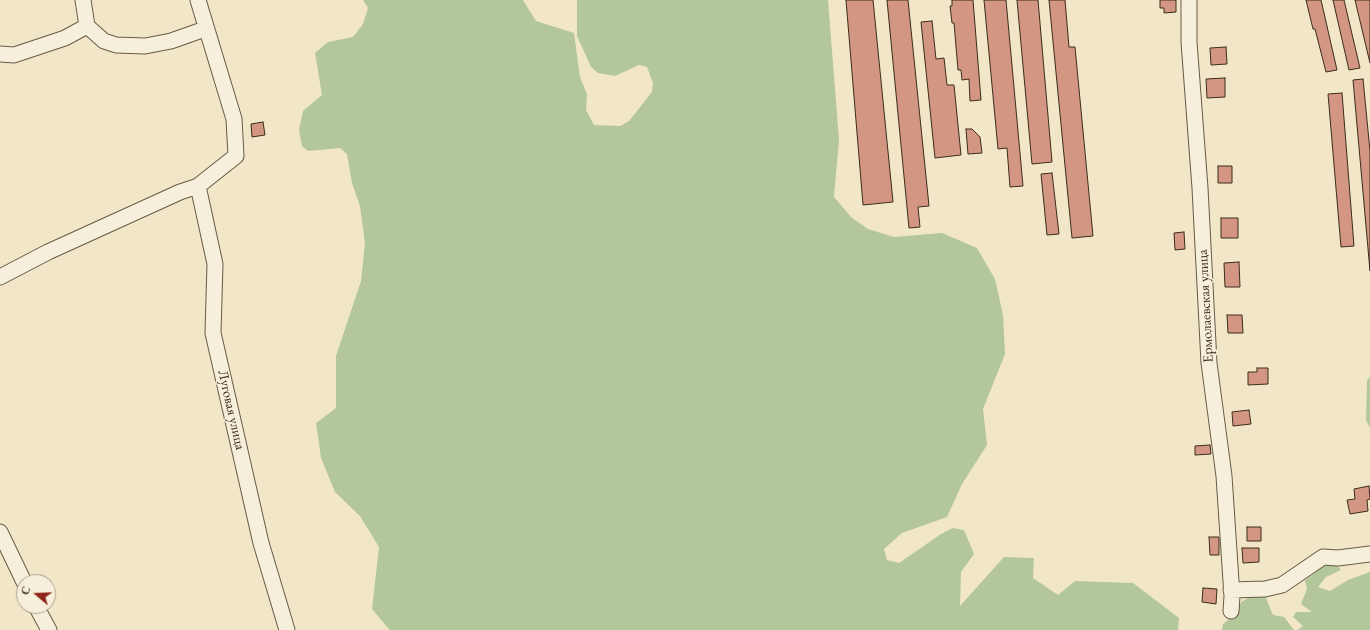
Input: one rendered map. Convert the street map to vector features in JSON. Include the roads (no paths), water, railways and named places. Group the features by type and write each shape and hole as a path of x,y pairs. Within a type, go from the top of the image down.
{"street":[{"path":"82,0 87,26 104,41 116,45 145,46 171,41 205,29"},
{"path":"0,277 48,252 180,192 198,186 236,156 234,119 205,29 198,0"},
{"name":"Ермолаевская улица","path":"1189,0 1189,42 1200,196 1209,363 1224,476 1231,611"},
{"path":"0,54 14,55 65,38 87,26"},
{"name":"Луговая улица","path":"198,186 215,264 213,333 261,542 287,630"},
{"path":"0,532 20,574"},
{"path":"1231,590 1265,589 1282,585 1323,557 1338,558 1370,554"},
{"path":"40,614 49,630"}]}
